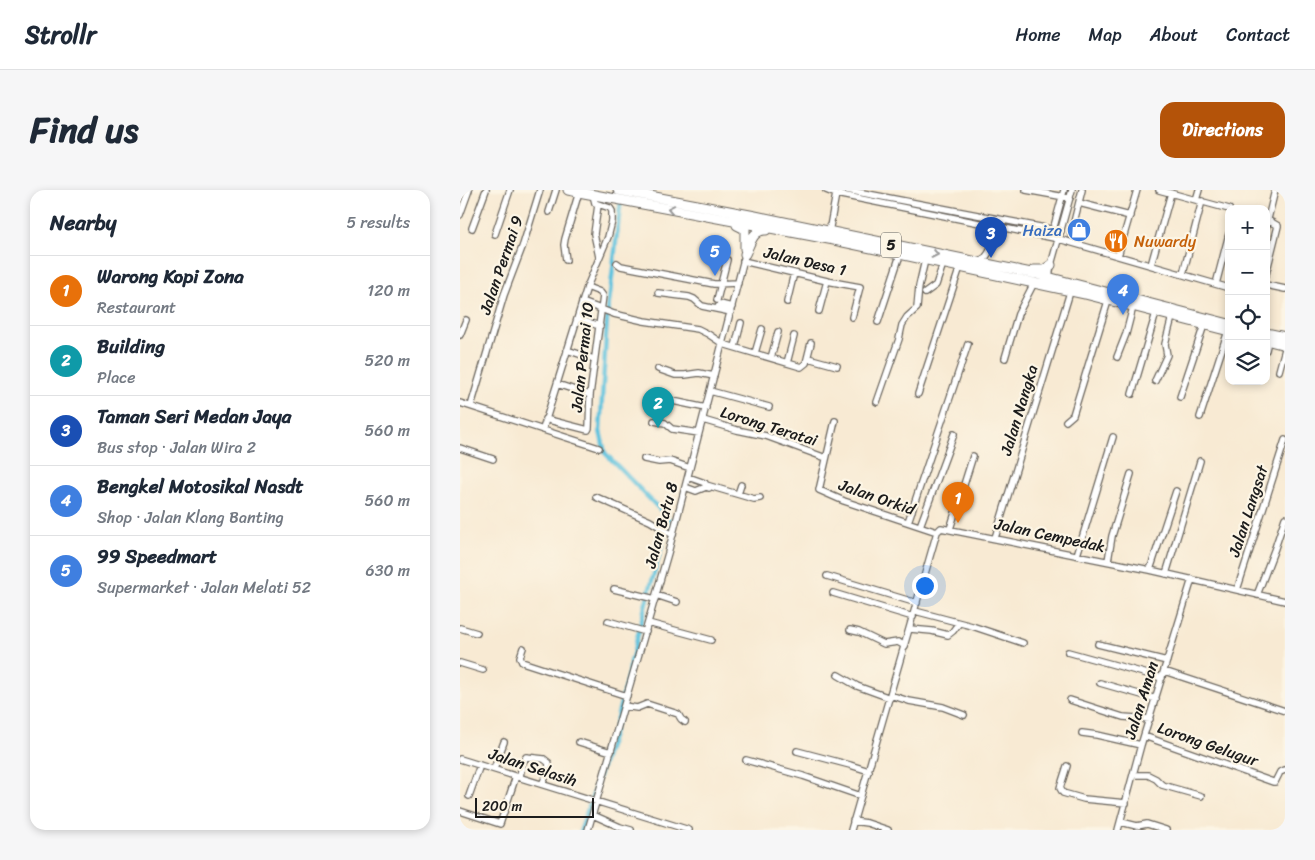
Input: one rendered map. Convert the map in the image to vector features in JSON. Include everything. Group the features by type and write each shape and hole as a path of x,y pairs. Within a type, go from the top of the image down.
{"highway":[{"name":"5","path":"568,190 596,195 621,195 733,212 900,255 1085,294 1133,308 1225,330"},
{"name":"5","path":"621,195 702,215 753,225"},
{"path":"733,212 735,215 748,218 753,225 758,221 763,221 808,231"},
{"path":"702,215 744,227 746,233 744,258"},
{"path":"744,258 754,234 761,230 808,231"},
{"name":"5","path":"808,231 829,232 991,264 1098,289 1225,323"},
{"path":"991,264 1040,270 1053,265 1060,276 1098,289"},
{"path":"997,275 1043,281 1049,277 1053,284 1085,294"},
{"path":"1270,340 1285,338"},
{"path":"1270,342 1285,345"}],"street":[{"path":"460,215 469,190"},
{"path":"472,228 486,190"},
{"path":"495,234 510,190"},
{"name":"Jalan Permai 9","path":"471,406 504,295 523,245 540,190"},
{"path":"549,212 556,190"},
{"path":"846,190 1061,231"},
{"path":"1029,190 1070,198"},
{"path":"1053,230 1064,190"},
{"path":"1049,277 1072,190"},
{"path":"1071,234 1082,190"},
{"path":"1118,256 1138,190"},
{"path":"1159,190 1225,208"},
{"path":"1183,274 1199,201 1199,190"},
{"path":"1270,208 1275,190"},
{"path":"827,191 1059,239 1225,287"},
{"path":"566,260 565,239 579,192"},
{"path":"1151,265 1171,193"},
{"path":"829,232 836,194"},
{"path":"543,429 576,319 612,222 612,211 594,202 596,195"},
{"path":"1079,203 1130,216"},
{"path":"598,205 594,234 599,257"},
{"path":"1270,221 1278,226 1270,258"},
{"name":"Jalan Batu 8","path":"588,830 607,751 624,706 623,696 643,631 648,623 671,533 688,477 753,225"},
{"path":"981,263 998,235"},
{"path":"1216,284 1225,249"},
{"path":"878,322 900,255"},
{"name":"Jalan Desa 1","path":"744,258 757,264 860,287 852,318"},
{"path":"717,300 727,260"},
{"path":"877,402 902,325 907,317 917,308 919,286 926,260"},
{"path":"616,263 621,266 714,284 738,283"},
{"path":"925,294 936,285 944,264"},
{"path":"918,394 960,267"},
{"path":"787,302 794,273"},
{"path":"819,311 827,281"},
{"path":"1004,358 1018,314 1034,283"},
{"path":"1270,286 1285,289"},
{"name":"Jalan Permai 10","path":"546,419 579,429 588,430 589,428 594,359 603,310 602,293 587,287"},
{"name":"Jalan Nangka","path":"995,538 1070,292"},
{"path":"658,293 694,299 702,306 717,309 720,304 731,310"},
{"path":"1066,421 1073,415 1108,301"},
{"path":"582,302 614,314 670,326 698,329 722,344 801,367 806,363 812,343"},
{"path":"1117,357 1133,308"},
{"path":"1132,394 1156,313"},
{"path":"1155,381 1167,355 1165,344 1172,317"},
{"path":"576,319 600,326"},
{"path":"460,336 466,320"},
{"path":"735,347 741,323"},
{"path":"1180,397 1204,325"},
{"path":"755,353 762,328"},
{"path":"771,358 778,332"},
{"path":"787,363 794,336"},
{"path":"1200,417 1226,340"},
{"path":"908,522 968,344"},
{"path":"1279,371 1285,349"},
{"path":"567,350 594,359"},
{"path":"808,358 837,366"},
{"path":"658,369 675,375 699,373 714,376"},
{"path":"557,384 590,395"},
{"path":"710,391 769,406"},
{"path":"668,400 706,408"},
{"path":"460,403 599,448"},
{"name":"Lorong Teratai","path":"703,420 766,436 826,458"},
{"path":"654,421 665,423 672,429 699,434"},
{"name":"Jalan Orkid","path":"835,421 819,484 820,491 844,501 937,532"},
{"path":"920,526 954,434"},
{"path":"1077,555 1113,437"},
{"name":"Jalan Langsat","path":"1237,590 1285,440"},
{"path":"460,448 493,459"},
{"path":"950,528 973,456"},
{"path":"644,459 654,462 670,461 690,468"},
{"path":"1166,574 1200,461"},
{"path":"1108,562 1112,536 1131,474"},
{"path":"688,477 723,492"},
{"path":"738,494 741,485"},
{"path":"685,488 696,491 706,486 754,499 760,498"},
{"path":"1150,570 1176,491"},
{"path":"596,496 671,533"},
{"path":"892,505 912,511"},
{"path":"1257,595 1276,548 1285,518"},
{"name":"Jalan Cempedak","path":"937,532 941,528 950,528 1150,570 1285,601"},
{"path":"851,830 937,532"},
{"path":"827,576 917,603"},
{"name":"Jalan Aman","path":"1118,830 1150,719 1159,678 1164,671 1164,660 1192,580"},
{"path":"614,589 677,602"},
{"path":"833,593 914,614 959,623 1023,643"},
{"path":"608,621 643,631"},
{"path":"648,623 711,640"},
{"path":"910,629 948,635 959,623"},
{"path":"460,628 477,632"},
{"path":"850,630 859,632 884,644 895,641 905,646"},
{"path":"1098,644 1164,660"},
{"path":"523,648 520,658 522,662 623,696"},
{"path":"1068,652 1159,678"},
{"path":"460,663 484,670"},
{"path":"1164,671 1285,711"},
{"path":"838,674 858,686 890,697 943,707 964,716"},
{"path":"1100,683 1154,699"},
{"path":"1070,700 1123,717 1150,719"},
{"path":"624,706 632,708 647,704 678,714 685,722"},
{"path":"1082,734 1097,734 1141,745"},
{"name":"Lorong Gelugur","path":"1144,736 1275,782 1280,772 1285,770"},
{"path":"494,769 504,742"},
{"path":"579,742 607,751"},
{"path":"797,751 850,764 869,772"},
{"path":"460,810 500,824 526,757 544,759 549,763 547,776 542,784"},
{"name":"Jalan Selasih","path":"460,759 595,801"},
{"path":"746,760 803,776 862,796"},
{"path":"469,796 480,764"},
{"path":"1067,766 1060,788 1062,793 1084,799 1126,803"},
{"path":"1133,774 1152,777 1162,785 1201,796"},
{"path":"595,801 690,830"},
{"path":"592,815 631,830"},
{"path":"854,821 888,830"},
{"path":"1121,822 1137,826 1147,824 1166,830"}],"waterway":[{"path":"581,830 613,734 669,519 605,453 600,431 607,320 621,199"}],"place":[{"name":"Haiza","path":"1079,230"},
{"name":"Nuwardy","path":"1116,241"},
{"name":"Taman Seri Medan Jaya","path":"991,258"},
{"name":"99 Speedmart","path":"715,276"},
{"name":"Bengkel Motosikal Nasdt","path":"1123,315"},
{"name":"Building","path":"658,428"},
{"name":"Warong Kopi Zona","path":"958,523"}]}
